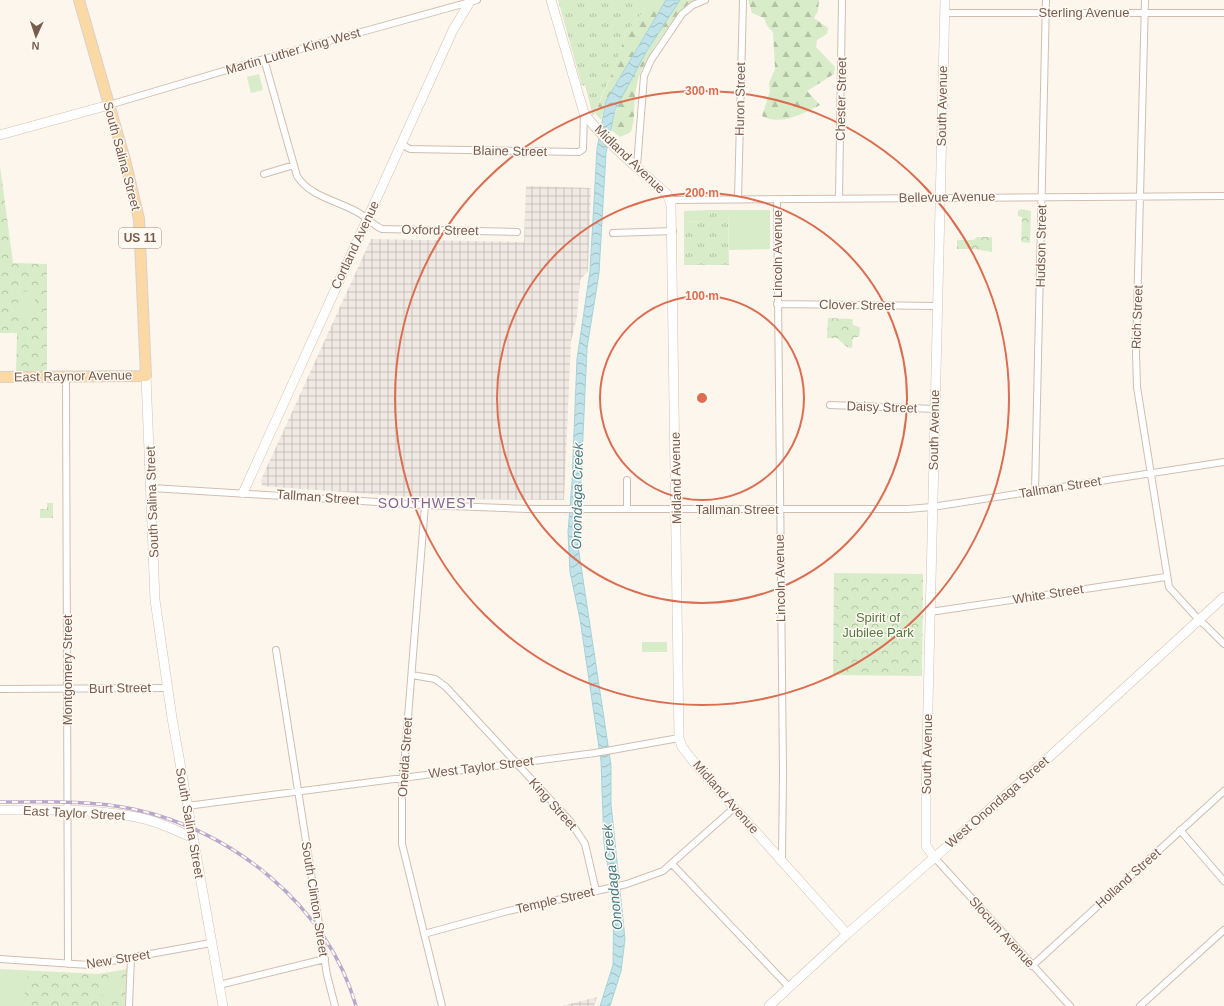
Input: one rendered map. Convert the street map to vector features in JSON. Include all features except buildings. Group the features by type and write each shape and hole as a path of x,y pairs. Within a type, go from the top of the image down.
{"main road":[{"name":"South Salina Street","path":"78,0 125,160 139,219 146,376"},
{"name":"East Raynor Avenue","path":"0,377 146,376"}],"street":[{"name":"Midland Avenue","path":"552,0 584,113 593,126 614,147 667,194 672,210 679,738 682,747 697,766 847,934"},
{"path":"637,166 644,76 651,60 682,14 693,5 705,0"},
{"name":"Huron Street","path":"738,199 743,0"},
{"name":"Chester Street","path":"839,199 842,0"},
{"name":"South Avenue","path":"934,857 926,846 934,409 945,0"},
{"name":"Hudson Street","path":"1035,491 1046,0"},
{"name":"Rich Street","path":"1145,0 1136,372 1166,577 1172,591 1224,644"},
{"name":"Martin Luther King West","path":"109,105 264,59 472,1"},
{"name":"Cortland Avenue","path":"243,493 453,30 472,1"},
{"name":"Sterling Avenue","path":"944,13 1224,13"},
{"name":"Oxford Street","path":"264,59 297,176 306,188 360,213 367,220 382,229 517,232"},
{"path":"0,135 109,105"},
{"name":"Blaine Street","path":"401,144 410,149 579,152 583,149 584,113"},
{"path":"264,174 294,165"},
{"name":"Bellevue Avenue","path":"670,200 1224,196"},
{"name":"Lincoln Avenue","path":"777,199 779,510 783,772 782,860"},
{"path":"613,233 673,231"},
{"name":"Clover Street","path":"777,304 937,306"},
{"name":"Montgomery Street","path":"66,376 68,964"},
{"name":"South Salina Street","path":"146,376 152,488 155,600 167,688 223,1006"},
{"name":"Daisy Street","path":"830,405 934,409"},
{"name":"Tallman Street","path":"152,488 425,505 566,510 779,510 908,508 932,507 1224,462"},
{"path":"627,480 627,509"},
{"name":"Oneida Street","path":"425,505 403,776 402,844 442,1006"},
{"name":"White Street","path":"930,612 1166,577"},
{"name":"West Onondaga Street","path":"769,1006 847,934 1046,760 1224,598"},
{"name":"South Clinton Street","path":"276,650 325,959 335,1006"},
{"name":"King Street","path":"412,675 440,681 570,821 578,832 588,855 596,891"},
{"name":"Burt Street","path":"0,689 167,688"},
{"name":"West Taylor Street","path":"187,806 403,776 595,753 679,738"},
{"name":"Holland Street","path":"1032,966 1224,791"},
{"name":"Temple Street","path":"424,934 508,911 627,884 664,871 734,808"},
{"name":"East Taylor Street","path":"0,810 115,813 142,818 170,827 193,838"},
{"path":"1180,830 1224,881"},
{"name":"Slocum Avenue","path":"934,857 1070,1006"},
{"path":"672,864 748,942 789,987"},
{"path":"1143,1006 1224,930"},
{"name":"New Street","path":"0,959 89,965 211,943"},
{"path":"129,1006 131,958"},
{"path":"219,985 325,959"}],"shaded area":[{"path":"526,186 591,188 588,271 580,280 577,317 571,341 564,500 439,499 262,486 261,480 371,239 524,242"},
{"path":"597,997 594,1006 562,1006"}],"green space":[{"path":"558,0 653,0 627,31 613,71 593,116 585,85 582,86"},
{"path":"653,0 666,0 606,101 601,120 595,113 613,71 627,31"},
{"path":"680,0 695,0 679,14 652,51 637,84 631,132 620,137 611,130 618,104 643,56"},
{"path":"748,0 819,0 818,11 814,18 828,28 827,34 817,40 816,47 835,67 834,74 807,91 820,105 792,118 777,120 762,116 770,91 769,83 775,69 773,32 767,26 764,18 752,13"},
{"path":"259,74 263,90 251,93 247,77"},
{"path":"0,166 13,263 47,264 47,371 16,371 17,333 0,333"},
{"path":"1021,209 1031,211 1030,243 1021,242 1022,217 1018,216 1018,211"},
{"path":"710,210 728,210 729,265 684,265 684,222 709,221"},
{"path":"710,210 710,221 684,222 684,211"},
{"path":"728,210 770,210 770,249 729,250"},
{"path":"977,237 992,237 992,252 974,249 957,249 957,240 974,240"},
{"path":"18,291 35,292 34,316 18,316"},
{"path":"828,318 852,319 853,325 860,327 859,337 853,337 852,348 847,347 837,338 827,338"},
{"path":"47,503 53,503 53,518 40,518 40,509 47,509"},
{"name":"Spirit of Jubilee Park","path":"834,573 923,574 922,676 833,675"},
{"path":"642,642 667,642 667,652 642,652"},
{"path":"0,969 98,974 127,969 125,1006 0,1006"},
{"path":"0,971 28,974 23,1004 21,1006 0,1006"},
{"path":"103,977 119,978 118,1000 102,999"}],"water":[{"name":"Onondaga Creek","path":"666,0 680,0 646,52 615,110 606,153 599,273 587,348 578,546 611,765 611,804 625,939 621,971 610,1006 600,1006 613,965 614,902 604,844 601,761 580,619 570,572 568,532 572,482 577,359 590,271 597,149 606,101"}],"railway":[{"path":"0,802 66,802 100,804 133,809 170,819 206,835 240,854 271,878 299,905 323,936 342,970 356,1006"}],"district":[{"name":"SOUTHWEST","path":"427,503"}]}
